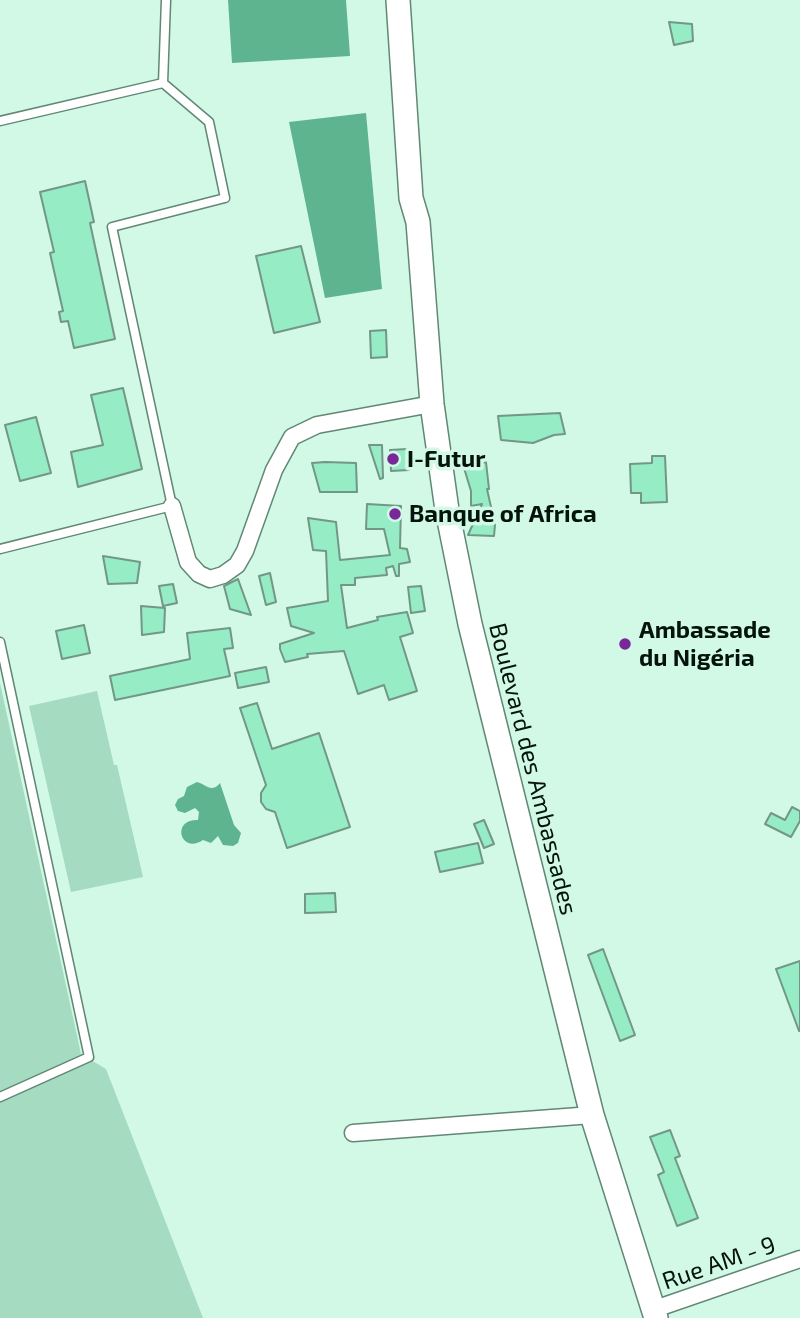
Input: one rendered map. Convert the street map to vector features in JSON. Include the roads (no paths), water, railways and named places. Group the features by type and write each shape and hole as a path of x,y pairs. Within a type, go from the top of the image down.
{"main road":[{"name":"Boulevard des Ambassades","path":"398,0 411,198 418,222 432,404 447,510 470,624 592,1115 654,1314"},
{"name":"Boulevard des Ambassades","path":"411,0 425,198 418,222"}],"street":[{"path":"172,506 188,562 199,574 210,579 223,575 237,565 245,551 274,470 292,437 317,425 432,404"},
{"path":"353,1133 592,1115"},
{"name":"Rue AM - 9","path":"654,1314 800,1259"}],"lane":[{"path":"163,83 166,0"},
{"path":"0,121 163,83"},
{"path":"0,549 172,506 113,227 225,198 209,122 163,83"},
{"path":"0,642 89,1057 0,1097"}],"place":[{"name":"I-Futur","path":"393,459"},
{"name":"Banque of Africa","path":"395,514"},
{"name":"Ambassade du Nigéria","path":"625,644"}]}
